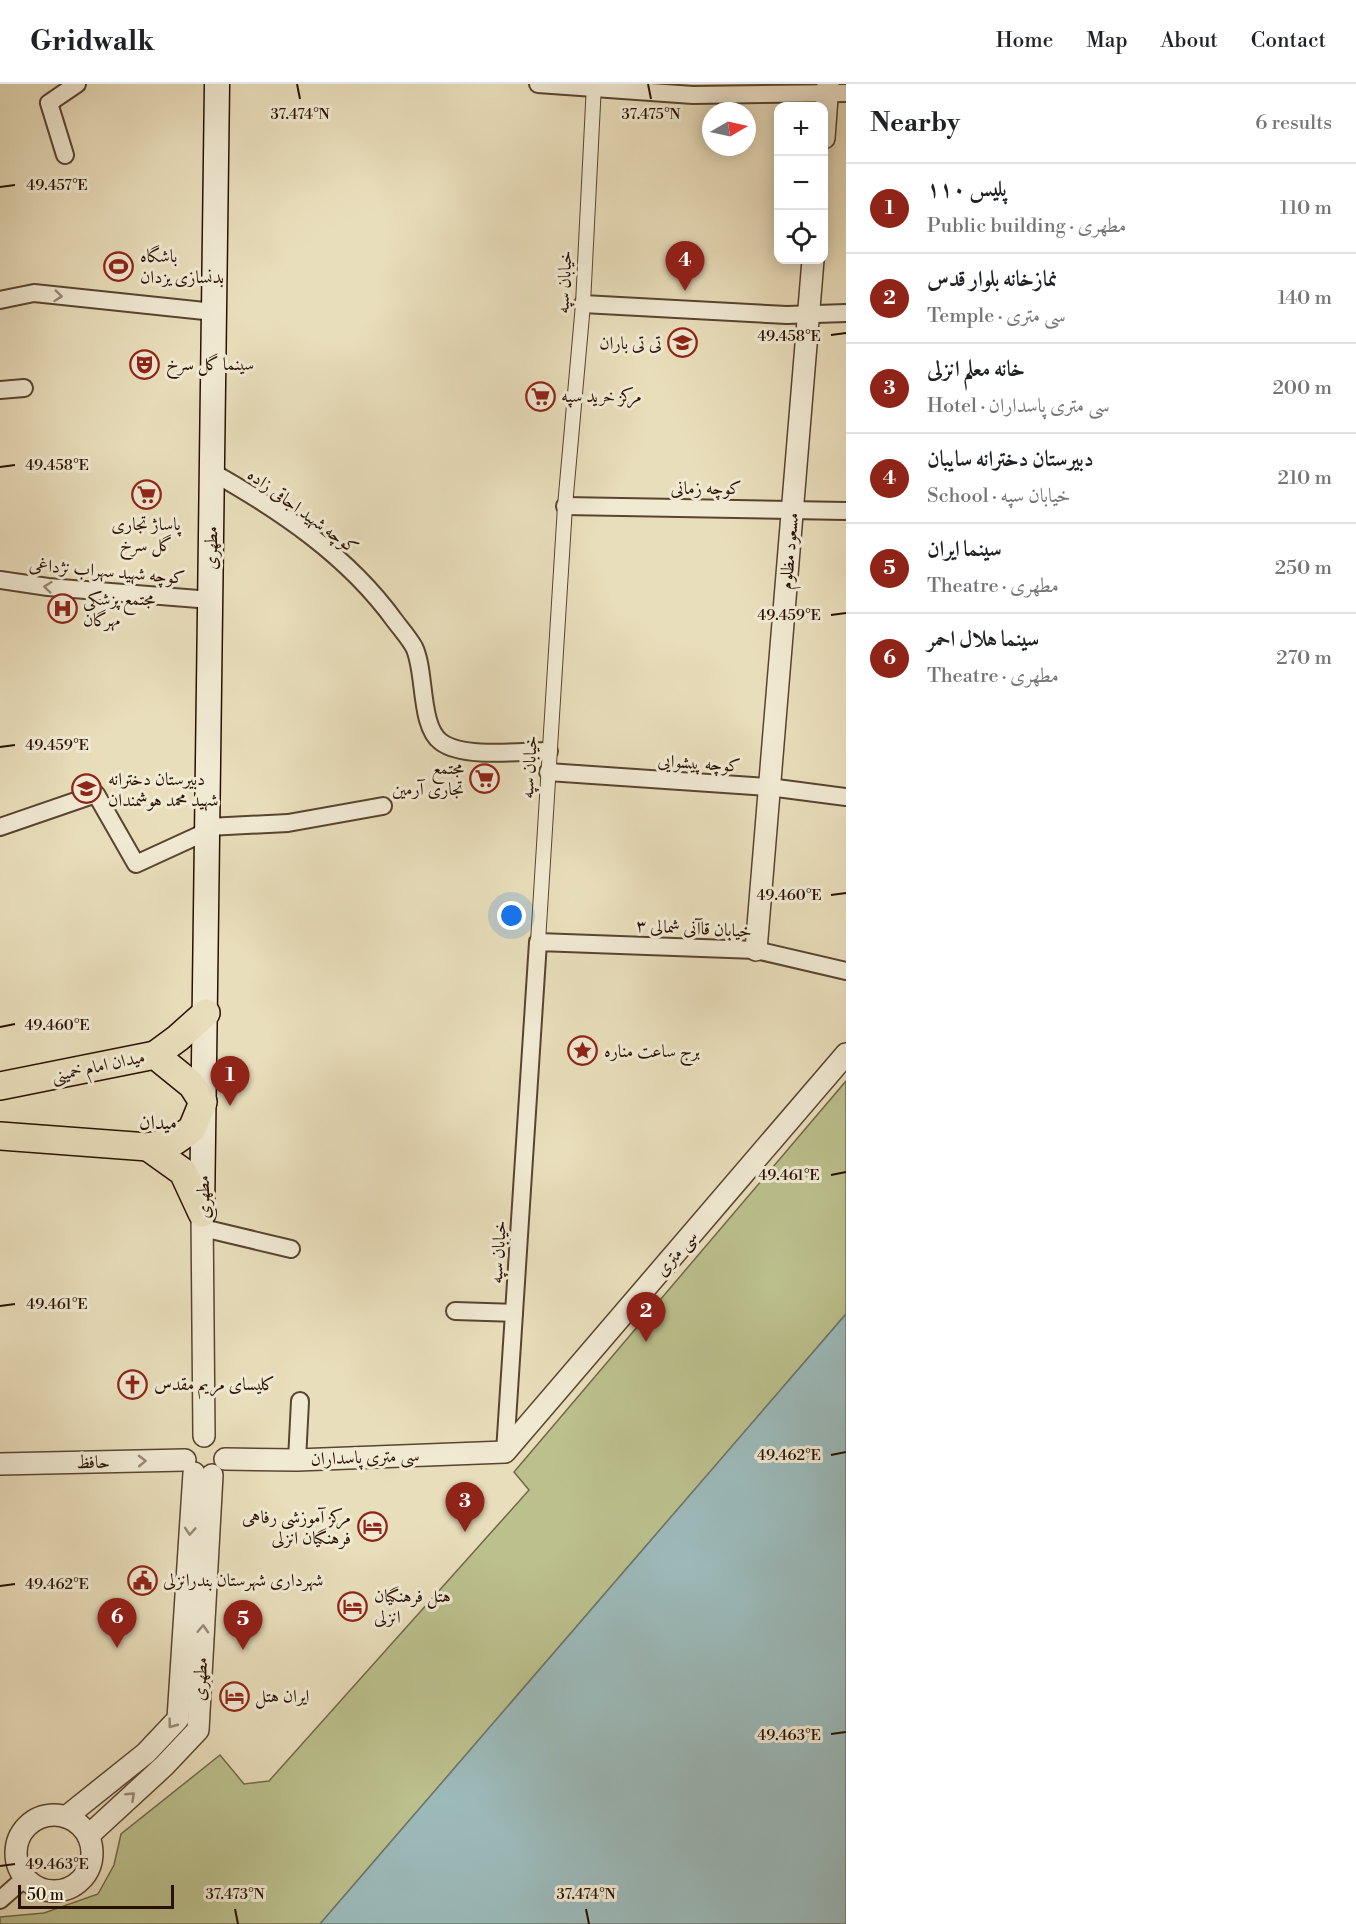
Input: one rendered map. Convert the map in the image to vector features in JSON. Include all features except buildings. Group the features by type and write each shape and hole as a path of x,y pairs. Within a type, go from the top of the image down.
{"main road":[{"name":"مطهری","path":"203,1220 202,1102 206,1013 217,84"},
{"path":"155,1054 178,1038 206,1013"},
{"name":"میدان امام خمینی","path":"0,1086 155,1054 192,1085 202,1102"},
{"path":"0,1136 148,1147 175,1141 192,1130 202,1102"},
{"path":"148,1147 183,1172 203,1220"}],"street":[{"path":"65,155 50,103 76,84"},
{"path":"538,84 693,96 834,90 828,119"},
{"name":"خیابان سپه","path":"506,1452 565,506 583,304 594,87"},
{"name":"مسعود مظلوم","path":"756,950 813,264"},
{"path":"0,300 34,293 214,312"},
{"path":"583,304 787,315 846,313"},
{"path":"0,390 24,388"},
{"name":"کوچه شهید اجاقی زاده","path":"212,472 260,500 325,546 372,589 414,647 430,726 441,742 469,752 549,750"},
{"name":"کوچه زمانی","path":"565,506 846,510"},
{"name":"کوچه شهید سهراب نژداغی","path":"0,580 48,587 211,600"},
{"name":"کوچه پیشوایی","path":"548,772 769,787 846,797"},
{"path":"0,826 96,794 136,864 208,829 288,823 383,806"},
{"name":"خیابان قاآنی شمالی ۳","path":"538,942 756,950 846,971"},
{"name":"سی متری","path":"506,1452 846,1054"},
{"path":"203,1220 291,1249"},
{"name":"مطهری","path":"203,1220 204,1436"},
{"path":"455,1311 514,1313"},
{"path":"297,1460 300,1401"},
{"path":"204,1436 220,1442 204,1467 189,1444 204,1436"},
{"name":"سی متری پاسداران","path":"204,1467 297,1460 506,1452"},
{"name":"حافظ","path":"0,1464 204,1467"},
{"name":"مطهری","path":"66,1817 146,1753 178,1719 204,1467"},
{"name":"مطهری","path":"88,1836 164,1766 198,1730 204,1467"},
{"path":"57,1815 66,1817 75,1821 88,1836 92,1856 90,1865 79,1882 70,1887 51,1891 41,1889 25,1878 20,1869 16,1850 22,1831 37,1818 57,1815"},
{"path":"0,1900 25,1878"}],"green space":[{"path":"846,1081 846,1314 320,1924 0,1924 0,1917 44,1913 98,1894 114,1865 121,1834 220,1755 244,1784 269,1781 529,1490 514,1472"}],"water":[{"path":"846,1314 846,1924 320,1924"}],"place":[{"name":"باشگاه بدنسازی یزدان","path":"119,266"},
{"name":"دبیرستان دخترانه سایبان","path":"685,291"},
{"name":"تی تی باران","path":"683,343"},
{"name":"سینما گل سرخ","path":"145,364"},
{"name":"مرکز خرید سپه","path":"540,396"},
{"name":"پاساژ تجاری گل سرخ","path":"146,495"},
{"name":"مجتمع پزشکی مهرگان","path":"62,609"},
{"name":"مجتمع تجاری آرمین","path":"485,778"},
{"name":"دبیرستان دخترانه شهید محمد هوشمندان","path":"87,789"},
{"name":"برج ساعت مناره","path":"583,1051"},
{"name":"پلیس ۱۱۰","path":"230,1106"},
{"name":"نمازخانه بلوار قدس","path":"646,1342"},
{"name":"کلیسای مریم مقدس","path":"133,1384"},
{"name":"مرکز آموزشی رفاهی فرهنگیان انزلی","path":"372,1527"},
{"name":"خانه معلم انزلی","path":"465,1532"},
{"name":"شهرداری شهرستان بندرانزلی","path":"142,1580"},
{"name":"هتل فرهنگیان انزلی","path":"353,1606"},
{"name":"سینما هلال احمر","path":"117,1648"},
{"name":"سینما ایران","path":"243,1650"},
{"name":"ایران هتل","path":"234,1696"}],"district":[{"name":"میدان","path":"158,1122"}]}
